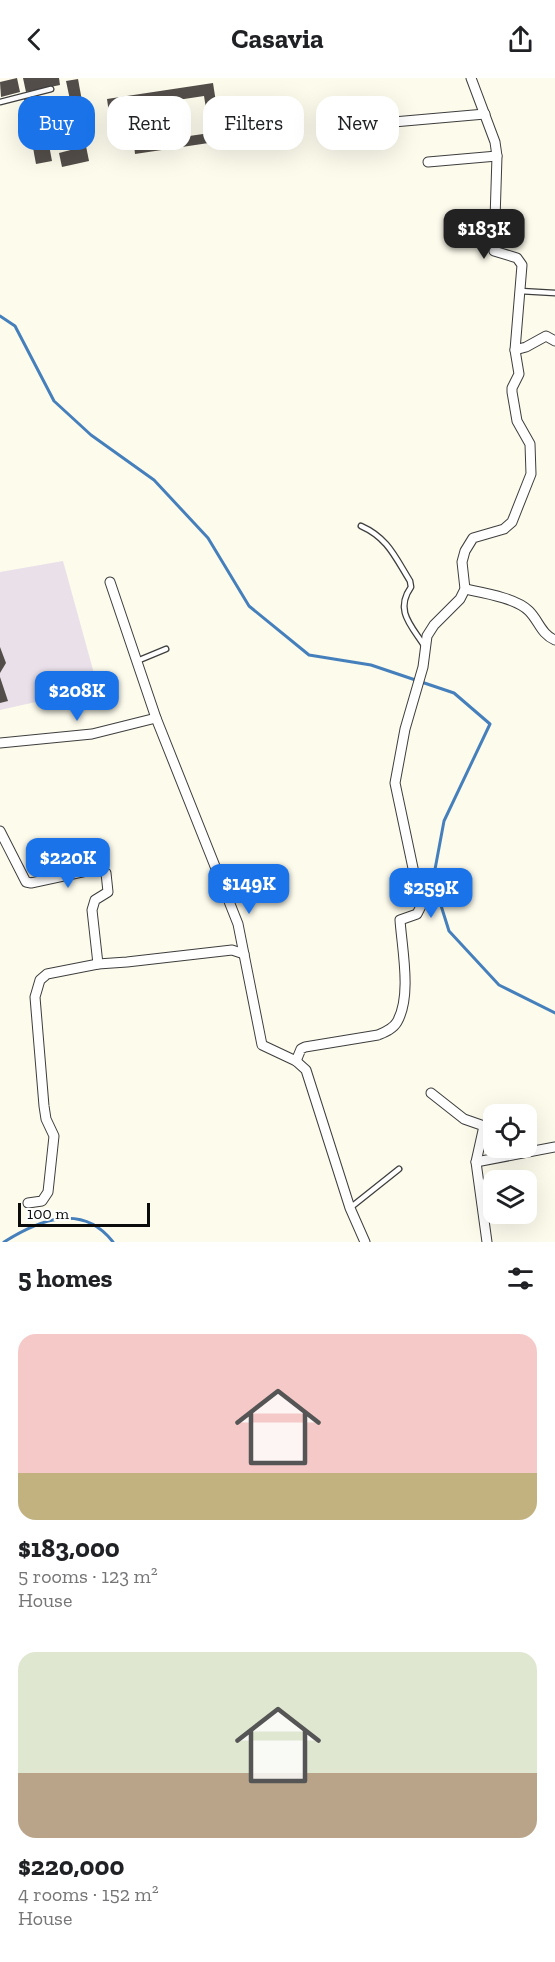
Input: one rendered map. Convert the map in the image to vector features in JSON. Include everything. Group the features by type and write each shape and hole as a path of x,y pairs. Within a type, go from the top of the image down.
{"street":[{"path":"296,1061 301,1049 305,1047 378,1035 388,1031 396,1023 405,998 400,920 417,914 421,906 395,783 405,729 421,675 427,636 460,599 465,589 462,561 473,538 504,529 512,522 531,474 530,444 518,421 512,392 519,374 515,350 520,261 518,258 498,254 494,248 497,156 495,142 471,78"},
{"path":"399,122 484,114"},
{"path":"428,162 497,156"},
{"path":"515,350 546,336 555,341"},
{"path":"110,582 156,718 238,924 262,1045 296,1061 308,1075 350,1208 365,1242"},
{"path":"465,589 494,595 524,607 549,638 555,640"},
{"path":"0,743 92,734 156,718"},
{"path":"0,831 26,882 31,883 96,869 106,873 108,892 95,900 92,910 98,964"},
{"path":"28,1203 42,1201 48,1192 54,1136 46,1119 35,997 40,980 47,974 98,964 127,963 232,950 244,954"},
{"path":"431,1094 464,1119 483,1126"},
{"path":"483,1130 476,1162 487,1242"},
{"path":"476,1162 555,1147"}],"lane":[{"path":"0,102 51,89"},
{"path":"520,291 555,293"},
{"path":"361,526 376,533 384,540 410,581 411,587 405,594 403,608 410,625 426,649"},
{"path":"137,661 166,649"},
{"path":"350,1208 399,1169"}],"shaded area":[{"path":"63,561 98,688 0,710 0,572"}],"building":[{"path":"17,78 20,92 1,97 0,82"},
{"path":"23,78 59,78 60,85 26,92"},
{"path":"78,79 81,96 69,96 66,81"},
{"path":"213,83 215,96 191,98 191,96 127,96"},
{"path":"203,134 203,144 191,146 191,136"},
{"path":"33,150 50,150 52,161 36,164"},
{"path":"87,150 89,161 62,167 59,153"},
{"path":"135,150 162,150 135,154"},
{"path":"0,647 6,663 0,673"},
{"path":"0,677 8,701 0,703"}],"waterway":[{"path":"0,316 15,326 54,401 91,435 154,480 208,538 249,606 309,655 371,665 454,693 490,724 444,821 433,880 449,931 499,985 555,1013"},
{"path":"4,1242 31,1227 60,1219 88,1222 101,1230 113,1242"}]}
